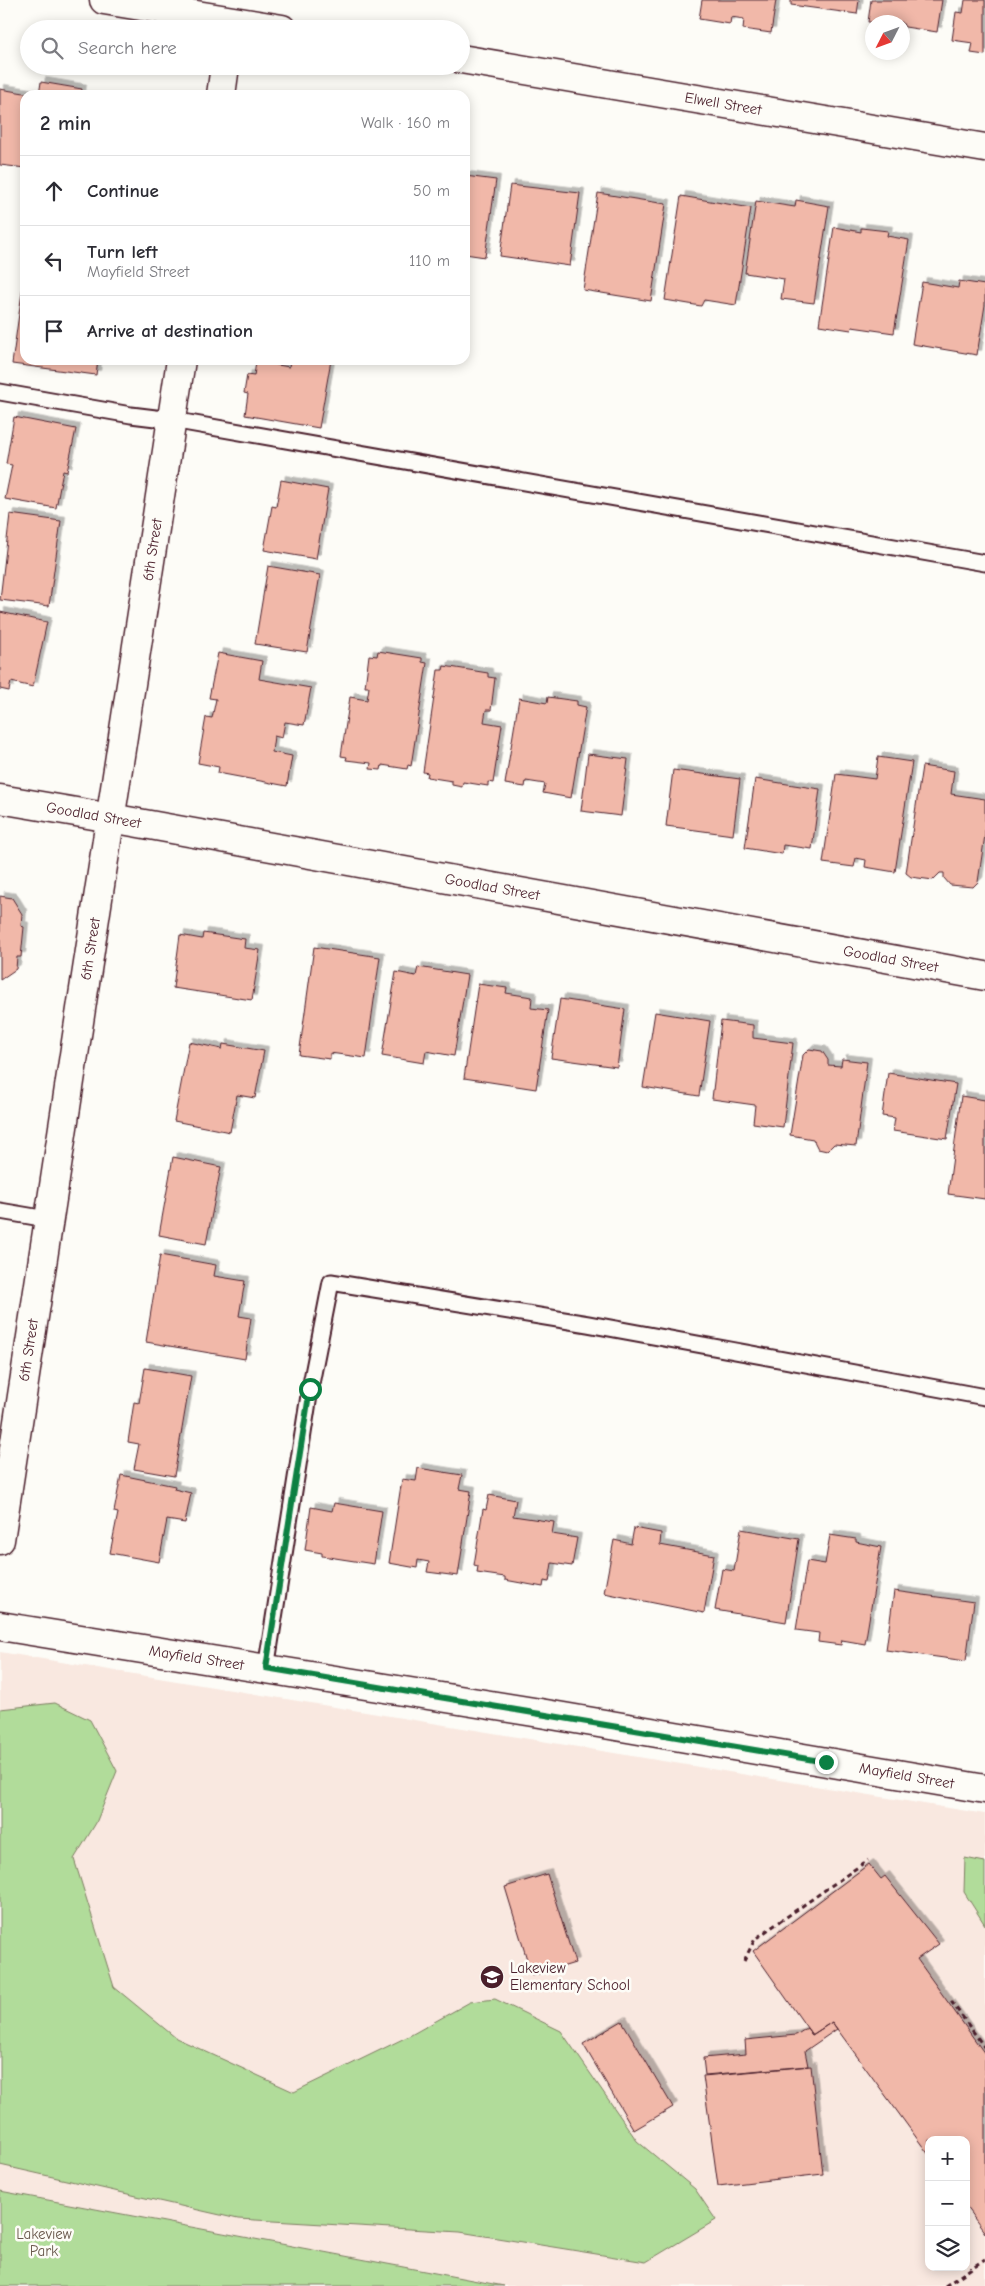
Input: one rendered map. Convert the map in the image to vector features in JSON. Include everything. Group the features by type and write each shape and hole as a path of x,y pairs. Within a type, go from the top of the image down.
{"street":[{"path":"104,0 183,14 232,16 247,20"},
{"name":"Elwell Street","path":"470,61 985,148"},
{"path":"221,90 223,75"},
{"name":"6th Street","path":"0,1540 47,1219 112,818 180,365"},
{"name":"Goodlad Street","path":"0,799 985,976"},
{"name":"Mayfield Street","path":"0,1626 540,1713 985,1790"}],"lane":[{"path":"0,392 172,420 985,563"},
{"path":"0,1211 47,1219"},
{"path":"266,1668 310,1389 331,1282 588,1324 985,1397"}],"path":[{"path":"744,1961 755,1939 868,1860"},
{"path":"951,2001 985,2048"},
{"path":"945,2286 985,2259"}],"shaded area":[{"name":"Lakeview Elementary School","path":"0,1652 985,1814 985,2286 504,2286 0,2191"}],"green space":[{"path":"55,1703 90,1720 117,1771 96,1823 74,1859 114,1987 176,2038 294,2092 411,2035 470,2002 495,1999 561,2031 637,2141 695,2189 716,2220 646,2262 460,2232 238,2219 0,2165 0,1709"},
{"path":"965,1858 985,1862 985,1925 964,1892"},
{"name":"Lakeview Park","path":"0,2191 504,2286 0,2286"}],"building":[{"path":"702,0 776,0 771,33 743,29 744,19 731,17 730,24 699,19"},
{"path":"791,0 859,0 857,14 791,5"},
{"path":"871,0 942,0 937,32 910,28 910,15 869,15"},
{"path":"965,0 985,0 985,55 971,53 973,43 952,40 956,12 963,13"},
{"path":"41,82 82,89 82,90 40,90"},
{"path":"0,89 20,92 20,167 0,165"},
{"path":"470,177 496,180 485,257 470,255"},
{"path":"510,185 580,193 570,266 500,256"},
{"path":"598,193 666,204 651,301 583,290"},
{"path":"681,196 751,208 736,305 704,300 701,306 665,300"},
{"path":"796,200 829,206 814,303 781,299 784,279 745,273 756,201 795,207"},
{"path":"834,227 861,232 861,228 888,231 887,236 909,240 894,333 852,327 851,330 819,325"},
{"path":"959,281 985,285 985,305 977,355 912,344 922,282 958,288"},
{"path":"20,307 20,365 97,365 96,375 12,364"},
{"path":"255,365 289,367 289,365 330,365 319,428 245,415 248,394 244,393 247,375 254,376"},
{"path":"14,417 76,429 67,472 63,471 56,508 5,499 12,465 6,464"},
{"path":"281,480 328,489 316,559 264,550 272,506 276,507"},
{"path":"10,514 61,521 49,606 0,600"},
{"path":"268,566 320,575 307,652 255,644"},
{"path":"0,612 47,622 33,687 11,682 9,691 0,689"},
{"path":"378,651 422,658 422,662 427,663 411,766 408,765 407,769 382,765 381,770 370,769 371,763 346,760 347,757 341,756 350,697 367,700 369,687 365,687 369,655 377,656"},
{"path":"218,653 262,661 259,679 311,688 304,725 285,722 282,738 274,736 272,752 292,756 287,786 218,773 219,767 198,763 206,717 212,718 216,699 209,698"},
{"path":"444,666 488,673 488,677 495,678 491,710 486,710 484,722 502,725 493,783 488,782 488,786 463,782 462,787 452,785 452,781 427,777 428,773 423,772 438,670 443,670"},
{"path":"548,697 577,701 577,705 586,707 571,798 543,793 545,784 526,781 525,787 505,784 519,698 547,703"},
{"path":"588,754 628,759 621,816 581,811"},
{"path":"878,757 912,762 895,872 865,867 866,860 856,858 854,867 823,863 836,774 875,779"},
{"path":"922,766 954,771 951,794 985,799 985,835 978,882 973,887 950,885 944,878 944,873 940,873 933,880 911,877 906,873"},
{"path":"673,770 740,779 733,835 666,826"},
{"path":"755,779 820,789 812,849 783,845 782,854 745,848"},
{"path":"0,896 12,898 22,914 21,926 24,927 21,957 17,957 16,969 0,980"},
{"path":"203,933 245,939 244,948 260,950 252,1000 173,988 180,935 202,939"},
{"path":"314,947 380,957 366,1058 330,1053 330,1059 299,1055"},
{"path":"418,967 467,975 454,1056 426,1051 424,1063 382,1056 396,972 416,976"},
{"path":"478,984 507,988 506,993 532,997 531,1008 548,1010 536,1089 464,1078"},
{"path":"560,999 625,1009 617,1067 551,1058"},
{"path":"655,1012 710,1021 699,1096 643,1087"},
{"path":"721,1021 753,1025 753,1038 793,1043 783,1127 753,1123 755,1105 712,1099"},
{"path":"189,1042 222,1049 223,1044 264,1051 255,1098 237,1095 230,1132 174,1121"},
{"path":"809,1049 822,1051 828,1060 828,1065 841,1066 842,1059 867,1062 856,1146 834,1144 827,1151 818,1149 813,1139 790,1135 803,1055"},
{"path":"888,1073 956,1084 947,1139 893,1131 895,1118 882,1116"},
{"path":"961,1096 985,1100 985,1199 948,1194"},
{"path":"173,1157 221,1167 206,1244 159,1235"},
{"path":"160,1255 216,1265 214,1276 245,1281 239,1316 251,1318 245,1359 146,1342"},
{"path":"145,1368 191,1376 174,1476 134,1469 139,1444 128,1442 134,1402 139,1403"},
{"path":"418,1468 462,1475 459,1489 471,1491 458,1576 427,1572 429,1562 418,1560 417,1568 389,1563 402,1479 416,1481"},
{"path":"121,1475 175,1486 174,1489 191,1493 185,1523 167,1520 159,1562 110,1553 118,1513 114,1512"},
{"path":"489,1495 516,1500 513,1516 554,1522 552,1534 577,1538 572,1566 552,1563 549,1582 544,1581 543,1587 505,1580 505,1577 477,1573 478,1566 474,1565 483,1509 486,1510"},
{"path":"334,1503 382,1511 374,1564 322,1556 322,1553 305,1550 311,1507 332,1511"},
{"path":"634,1528 661,1533 660,1545 714,1555 704,1613 604,1593 614,1540 631,1544"},
{"path":"741,1529 799,1539 786,1622 715,1610 722,1569 734,1571"},
{"path":"830,1535 856,1539 856,1542 881,1547 865,1644 842,1640 841,1645 818,1642 819,1633 796,1630 807,1561 825,1564"},
{"path":"894,1591 974,1602 966,1661 886,1650"},
{"path":"869,1864 881,1879 885,1876 939,1944 917,1959 985,2054 985,2233 970,2212 970,2136 925,2136 925,2150 832,2022 812,2035 753,1951"},
{"path":"547,1874 575,1963 532,1976 505,1887"},
{"path":"622,2021 673,2107 634,2130 583,2044"},
{"path":"832,2022 837,2029 805,2051 808,2066 705,2075 703,2058 746,2054 745,2040 796,2035 807,2028 812,2035"},
{"path":"811,2066 823,2174 718,2186 703,2076"}],"place":[{"name":"Lakeview Elementary School","path":"492,1977"}],"route":[{"path":"310,1389 266,1668 826,1762"}]}
